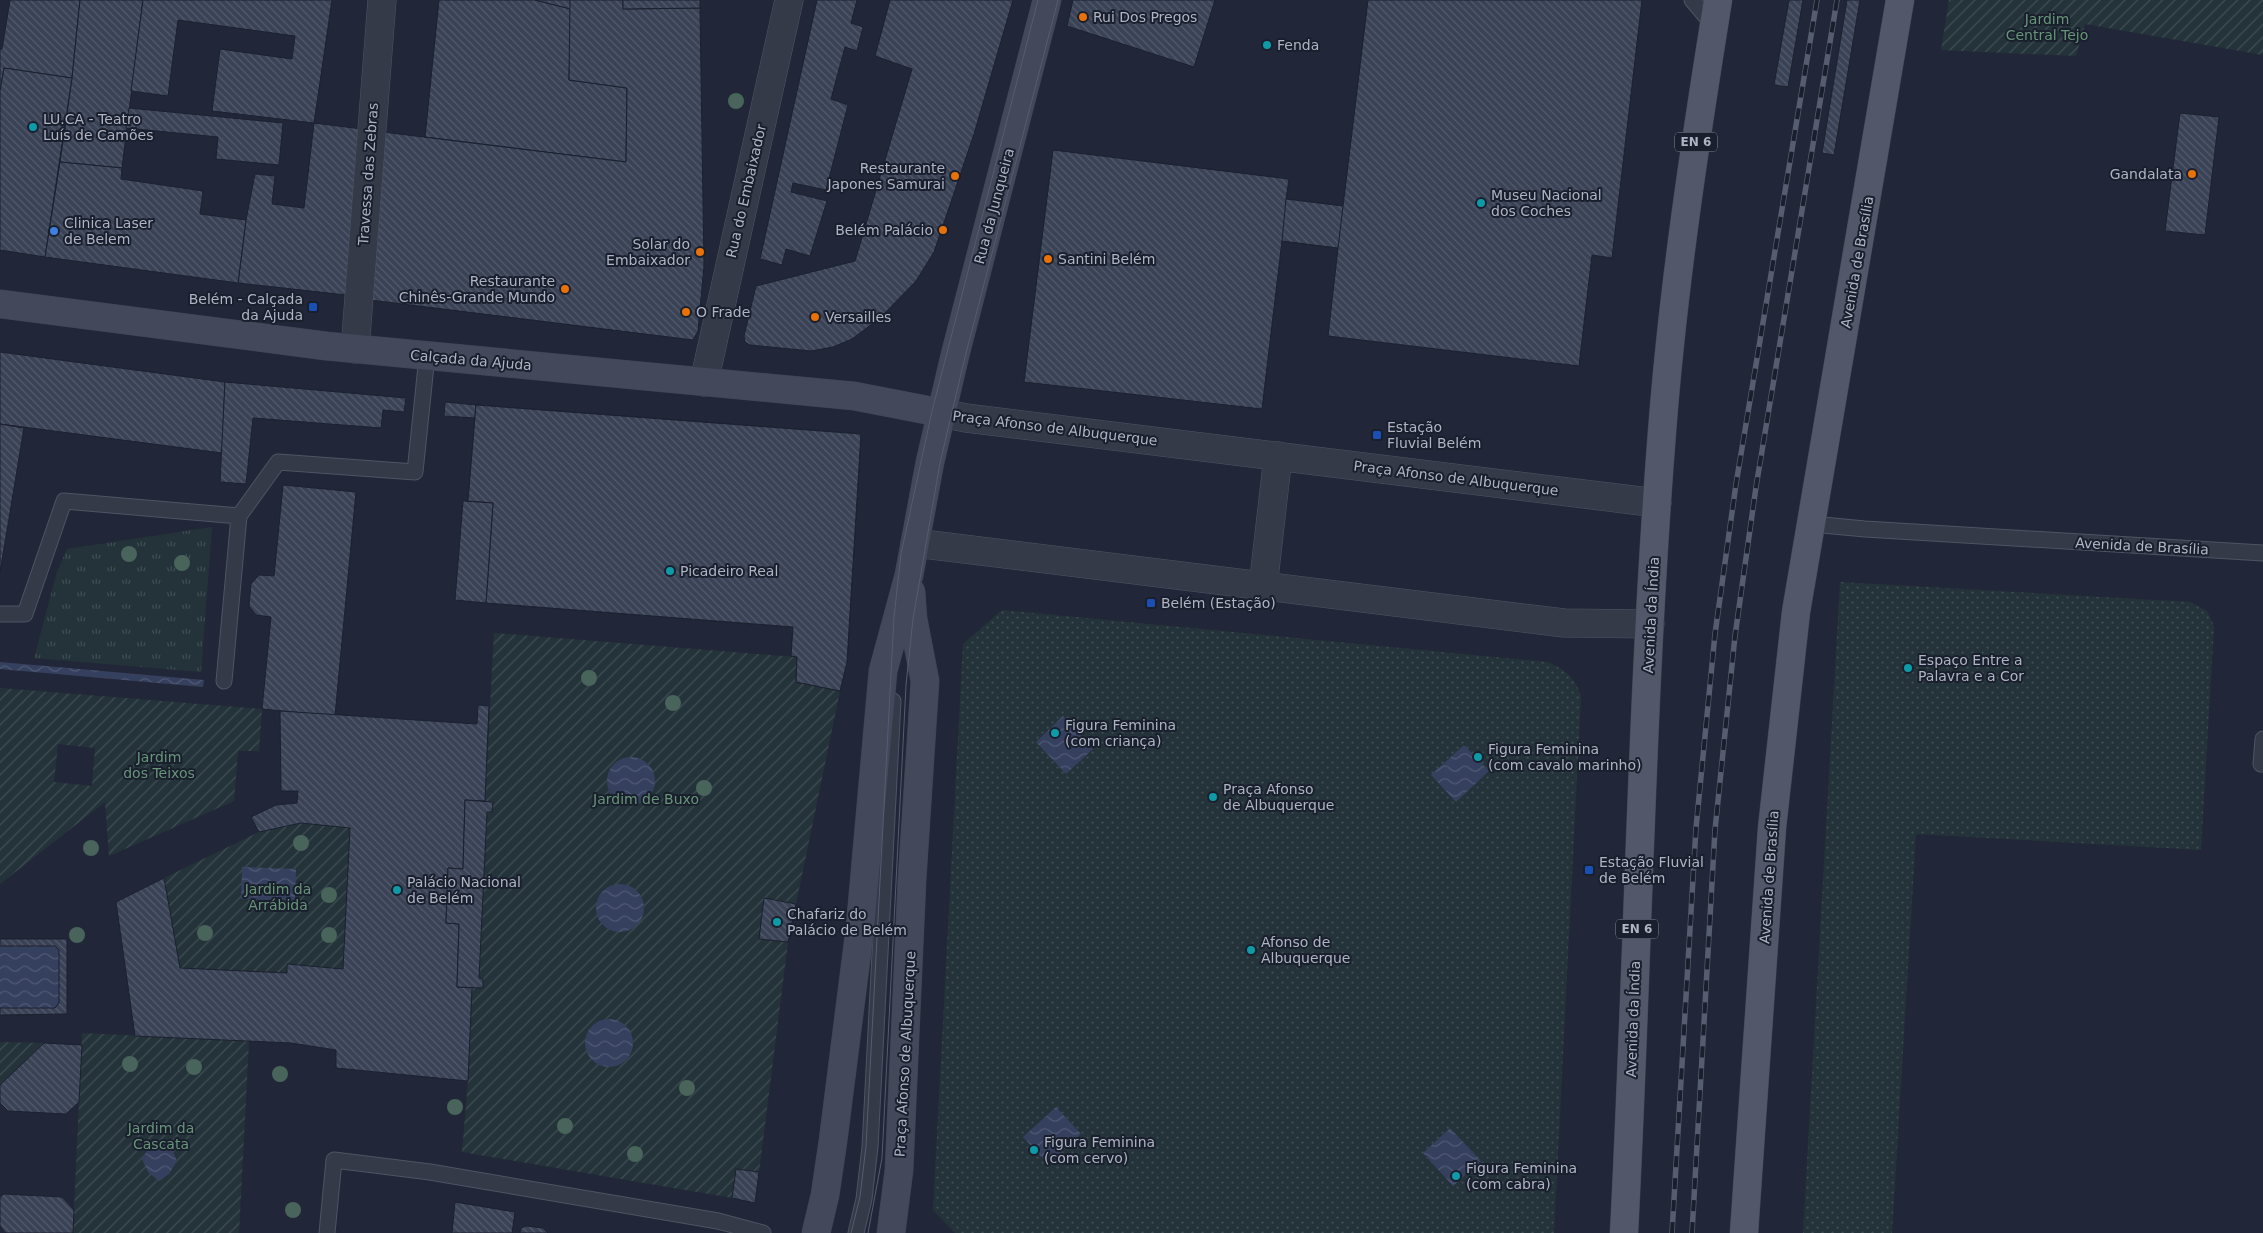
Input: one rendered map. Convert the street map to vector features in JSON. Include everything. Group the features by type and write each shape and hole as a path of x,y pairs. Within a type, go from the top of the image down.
{"main road":[{"name":"Rua da Junqueira","path":"942,413 1047,0"},
{"name":"Avenida de Brasília","path":"1744,1233 1772,828 1796,612 1900,0"},
{"name":"Avenida da Índia","path":"1624,1233 1650,624 1662,429 1680,259 1716,13"},
{"name":"Calçada da Ajuda","path":"0,304 355,349 854,396 942,413"},
{"name":"Praça Afonso de Albuquerque","path":"816,1233 825,1195 844,1065 860,928 883,671 909,576 930,462 942,413"},
{"name":"Praça Afonso de Albuquerque","path":"890,1233 899,1170 912,880 925,681 913,620 909,576"}],"street":[{"name":"Travessa das Zebras","path":"355,349 382,0"},
{"name":"Rua do Embaixador","path":"704,382 789,0"},
{"name":"Praça Afonso de Albuquerque","path":"942,413 975,419 1657,503"},
{"path":"1263,587 1278,456"},
{"path":"915,544 1564,623 1650,624"}],"lane":[{"path":"1692,0 1716,13"},
{"path":"224,681 239,516 278,462 415,472 427,356"},
{"path":"2,618 25,614 64,501 239,516"},
{"name":"Avenida de Brasília","path":"1812,524 1865,529 2263,553"},
{"name":"Praça Afonso de Albuquerque","path":"856,1233 864,1199 870,1147 895,681 893,635"},
{"path":"2263,739 2261,764 2263,764"},
{"path":"327,1233 334,1160 430,1172 718,1221 763,1233"}],"green space":[{"name":"Jardim Central Tejo","path":"1949,0 2263,0 2263,55 2085,24 2076,56 1941,50"},
{"path":"212,527 201,672 34,658 57,572 67,549"},
{"path":"1840,582 2190,602 2207,611 2214,626 2201,850 1916,834 1892,1233 1803,1233"},
{"path":"1002,610 1547,662 1564,671 1572,679 1581,696 1554,1233 955,1233 933,1210 963,644"},
{"name":"Jardim de Buxo","path":"494,633 797,657 797,682 840,691 796,904 764,899 759,939 788,942 759,1172 736,1170 732,1198 462,1152 468,1081 472,988 482,988 483,979 479,978 487,812 492,812 493,802 485,801"},
{"name":"Jardim dos Teixos","path":"0,688 262,709 259,751 238,751 234,801 109,856 105,802 0,884","holes":["58,744 95,748 92,786 54,782"]},
{"name":"Jardim da Arrábida","path":"301,823 350,828 343,969 287,973 180,968 164,878 259,832"},
{"name":"Jardim da Cascata","path":"82,1033 249,1041 239,1233 73,1233"},
{"path":"0,1042 44,1043 0,1085"}],"water":[{"path":"0,662 204,680 203,687 0,669"},
{"path":"1063,716 1093,749 1066,774 1036,742"},
{"path":"1464,745 1489,771 1456,802 1431,775"},
{"path":"631,757 640,759 648,764 653,772 655,781 653,790 648,798 640,803 631,805 622,803 614,798 609,790 607,781 609,772 614,764 622,759"},
{"path":"242,867 296,869 295,901 241,899"},
{"path":"620,884 629,886 637,891 642,899 644,908 642,917 637,925 629,930 620,932 611,930 603,925 598,917 596,908 598,899 603,891 611,886"},
{"path":"0,946 55,946 59,950 59,1002 55,1008 0,1008"},
{"path":"609,1019 618,1021 626,1026 631,1034 633,1043 631,1052 626,1060 618,1065 609,1067 600,1065 592,1060 587,1052 585,1043 587,1034 592,1026 600,1021"},
{"path":"1056,1107 1081,1134 1048,1164 1023,1137"},
{"path":"1450,1128 1481,1161 1453,1186 1423,1153"},
{"path":"160,1139 164,1140 168,1147 171,1147 177,1161 169,1174 159,1181 148,1172 142,1159 150,1146"}],"building":[{"path":"10,0 80,0 72,78 4,68 0,91 0,49 2,49"},
{"path":"80,0 143,0 122,168 60,162 72,78"},
{"path":"143,0 332,0 314,123 212,111 220,49 292,59 295,36 178,20 168,96 131,91"},
{"path":"439,0 535,0 571,9 569,80 627,88 626,162 425,137"},
{"path":"535,0 570,0 571,9"},
{"path":"570,0 623,0 623,9 700,8 704,266 698,331 693,340 370,300 383,132 626,162 627,88 569,80"},
{"path":"623,0 700,0 700,8 623,9"},
{"path":"817,0 857,0 851,23 863,27 857,51 845,47 831,99 848,105 826,190 793,183 791,192 827,201 810,256 786,249 782,265 760,259"},
{"path":"890,0 1013,0 974,134 934,252 916,281 880,318 852,339 833,347 811,351 750,345 745,342 744,336 756,286 855,261 912,69 875,56"},
{"path":"1073,0 1215,0 1194,67 1067,26"},
{"name":"Museu Nacional dos Coches","path":"1368,0 1642,0 1612,258 1592,255 1579,366 1328,336 1338,248 1282,241 1262,409 1024,382 1053,150 1289,179 1286,199 1343,206"},
{"path":"1789,0 1803,0 1788,87 1774,85"},
{"path":"1847,0 1860,0 1834,155 1822,153"},
{"name":"LU.CA - Teatro Luís de Camões","path":"4,68 72,78 45,257 0,250 0,91"},
{"path":"129,108 283,123 279,165 216,159 218,137 126,128"},
{"name":"Gandalata","path":"2180,113 2219,117 2205,235 2165,231"},
{"path":"314,123 362,129 346,295 238,283 246,220 255,174 275,176 272,204 304,208"},
{"path":"60,162 122,168 121,179 203,191 200,214 246,220 238,283 45,257"},
{"path":"1286,199 1343,206 1338,248 1282,241"},
{"path":"0,352 225,382 222,453 0,424"},
{"path":"225,382 406,398 404,412 383,410 381,428 253,418 246,484 220,482"},
{"path":"445,402 476,405 475,418 444,416"},
{"name":"Picadeiro Real","path":"476,405 861,434 847,662 840,691 796,682 797,657 791,656 793,627 486,603 493,503 468,501"},
{"name":"Picadeiro Real","path":"476,405 861,434 847,662 840,691 796,682 797,657 791,656 793,627 486,603 493,503 468,501"},
{"path":"0,424 24,428 0,573"},
{"path":"283,485 356,492 335,716 262,709 271,617 256,615 249,606 251,584 259,575 274,576"},
{"path":"463,501 493,503 486,603 455,600"},
{"name":"Palácio Nacional de Belém","path":"478,705 489,706 485,801 465,800 463,869 448,868 446,923 459,924 457,987 472,988 468,1081 336,1068 336,1050 291,1043 135,1036 116,902 164,878 180,968 287,973 287,964 343,969 350,828 301,823 259,832 251,817 276,805 297,803 298,791 281,791 280,711 477,724"},
{"path":"465,800 493,802 492,812 487,812 479,978 483,979 483,988 457,987 459,924 446,923 448,868 463,869"},
{"name":"Chafariz do Palácio de Belém","path":"764,898 796,904 788,942 759,939"},
{"path":"0,939 67,939 67,1014 0,1015 0,1008 55,1008 59,1003 59,950 55,946 0,946"},
{"path":"44,1043 82,1045 79,1102 66,1114 8,1111 0,1103 0,1085"},
{"path":"736,1169 759,1172 755,1203 732,1198"},
{"path":"4,1194 62,1197 74,1210 73,1233 6,1233 0,1226 0,1197"},
{"path":"455,1202 515,1212 512,1233 452,1233"},
{"path":"526,1226 543,1228 548,1233 520,1233 521,1228"}],"tram line":[{"path":"851,1233 860,1197 866,1146 894,617 901,554 932,411 1038,0"},
{"path":"868,1233 882,1158 906,685 913,619 940,463 965,357 1058,0"}],"railway":[{"path":"1672,1233 1696,828 1715,634 1736,484 1817,0"},
{"path":"1692,1233 1715,830 1735,636 1756,487 1837,0"}],"place":[{"name":"Rui Dos Pregos","path":"1083,17"},
{"name":"Fenda","path":"1267,45"},
{"name":"LU.CA - Teatro Luís de Camões","path":"33,127"},
{"name":"Gandalata","path":"2192,174"},
{"name":"Restaurante Japones Samurai","path":"955,176"},
{"name":"Museu Nacional dos Coches","path":"1481,203"},
{"name":"Belém Palácio","path":"943,230"},
{"name":"Clinica Laser de Belem","path":"54,231"},
{"name":"Solar do Embaixador","path":"700,252"},
{"name":"Santini Belém","path":"1048,259"},
{"name":"Restaurante Chinês-Grande Mundo","path":"565,289"},
{"name":"Belém - Calçada da Ajuda","path":"313,307"},
{"name":"O Frade","path":"686,312"},
{"name":"Versailles","path":"815,317"},
{"name":"Estação Fluvial Belém","path":"1377,435"},
{"name":"Picadeiro Real","path":"670,571"},
{"name":"Belém (Estação)","path":"1151,603"},
{"name":"Espaço Entre a Palavra e a Cor","path":"1908,668"},
{"name":"Figura Feminina (com criança)","path":"1055,733"},
{"name":"Figura Feminina (com cavalo marinho)","path":"1478,757"},
{"name":"Praça Afonso de Albuquerque","path":"1213,797"},
{"name":"Estação Fluvial de Belém","path":"1589,870"},
{"name":"Palácio Nacional de Belém","path":"397,890"},
{"name":"Chafariz do Palácio de Belém","path":"777,922"},
{"name":"Afonso de Albuquerque","path":"1251,950"},
{"name":"Figura Feminina (com cervo)","path":"1034,1150"},
{"name":"Figura Feminina (com cabra)","path":"1456,1176"}]}
